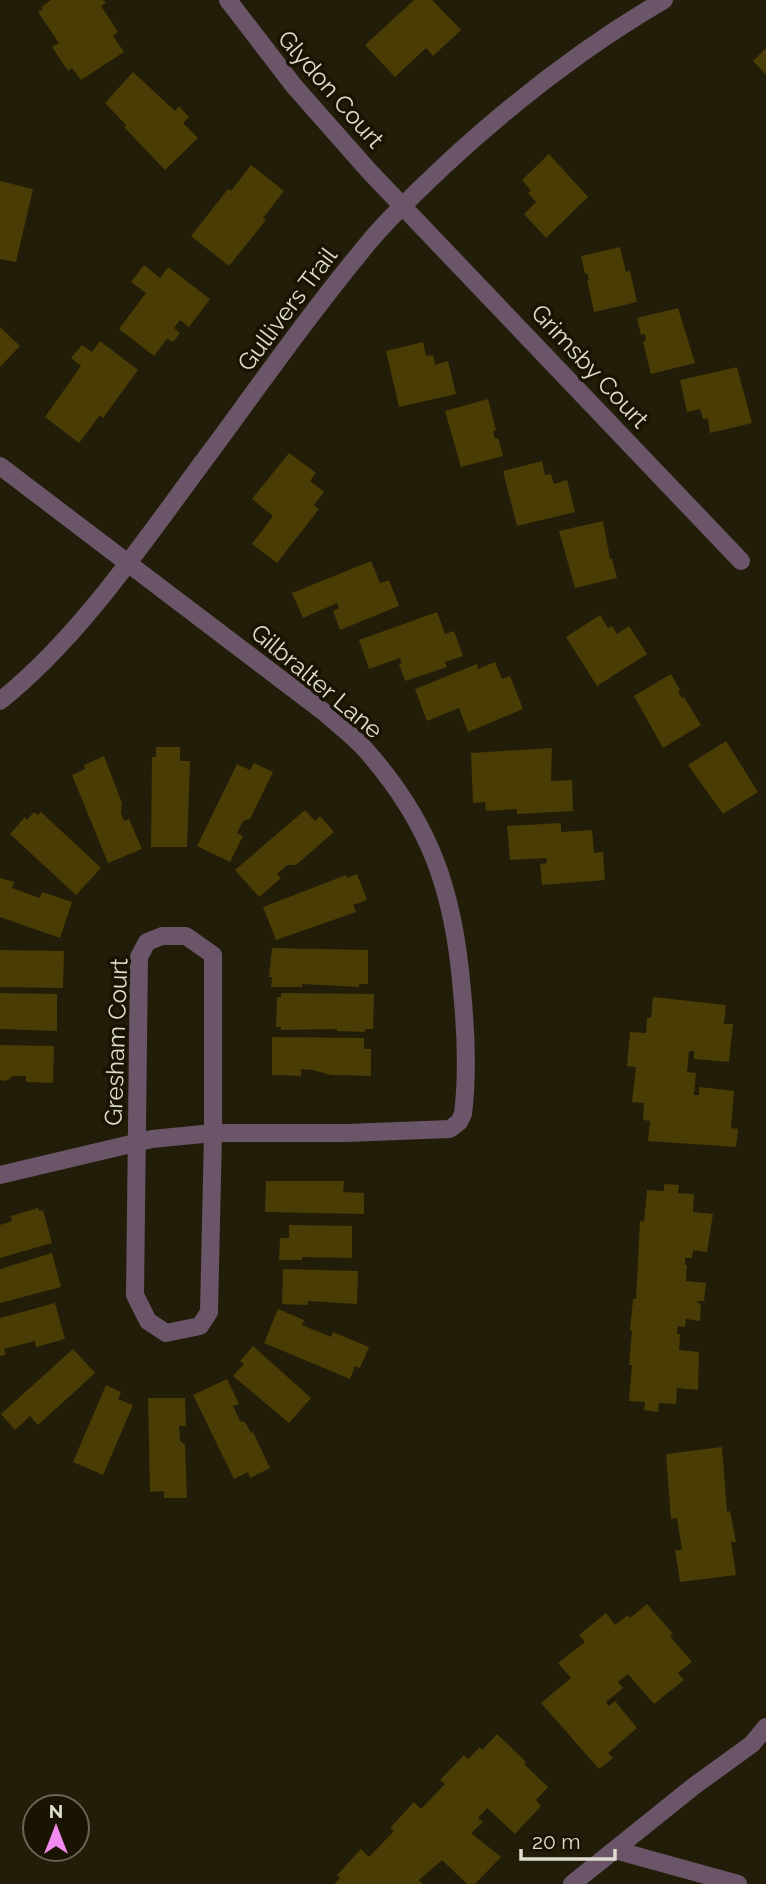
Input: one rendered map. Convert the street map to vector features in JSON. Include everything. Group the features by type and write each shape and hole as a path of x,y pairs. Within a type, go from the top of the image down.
{"street":[{"name":"Glydon Court","path":"228,0 294,86 369,171 403,204"},
{"name":"Gullivers Trail","path":"0,701 52,653 128,562 335,286 403,204 513,105 575,58 664,0"},
{"name":"Grimsby Court","path":"403,204 741,561"},
{"name":"Gilbralter Lane","path":"0,466 324,712 362,746 412,813 444,881 453,916 466,1051 465,1099 461,1118"},
{"name":"Gresham Court","path":"162,936 186,936 213,955 209,1312 200,1326 166,1333 148,1321 135,1295 136,1142 139,957 147,942 162,936"},
{"name":"Gresham Court","path":"0,1175 136,1142 213,1133 347,1133 450,1129 461,1118"},
{"path":"572,1884 694,1786 752,1744 766,1727"},
{"path":"615,1850 738,1884"}],"building":[{"path":"51,0 103,0 106,3 101,6 118,32 113,36 124,52 81,80 72,68 68,71 52,47 59,43 38,12"},
{"path":"414,0 432,0 461,30 433,56 426,48 395,77 365,45"},
{"path":"766,48 766,75 753,61"},
{"path":"133,72 175,111 179,106 189,117 183,123 198,138 165,170 105,103"},
{"path":"549,154 588,197 546,238 524,214 536,202 522,180"},
{"path":"251,165 284,191 263,218 266,220 229,266 191,236"},
{"path":"0,181 33,189 16,262 0,259"},
{"path":"620,247 626,272 630,271 637,302 594,312 589,280 581,256"},
{"path":"144,265 160,278 168,267 210,299 189,327 180,320 174,328 180,333 173,342 167,339 154,356 119,329 146,293 131,282"},
{"path":"678,308 695,363 651,374 643,342 646,341 645,334 641,335 637,318"},
{"path":"0,327 20,346 0,367"},
{"path":"100,341 138,370 103,418 100,415 79,443 45,417 81,366 71,358 82,345 92,352"},
{"path":"423,342 426,356 433,355 435,365 448,361 456,394 399,407 386,351"},
{"path":"737,367 752,423 710,433 708,418 703,419 700,409 687,412 680,380"},
{"path":"488,399 496,430 493,431 495,439 498,438 503,456 461,467 445,411"},
{"path":"289,453 316,473 310,481 324,492 314,505 319,509 277,563 252,544 273,516 252,499"},
{"path":"542,461 545,475 551,474 554,484 567,480 575,512 517,526 503,471"},
{"path":"603,521 610,559 617,578 575,588 559,531"},
{"path":"371,561 380,583 389,580 399,606 340,630 333,611 339,608 337,603 303,618 292,593"},
{"path":"437,612 445,634 454,631 463,656 445,662 447,667 405,681 399,664 402,663 400,658 369,669 359,640"},
{"path":"600,615 608,628 612,626 617,634 629,626 647,654 597,686 566,637"},
{"path":"495,662 502,679 510,676 523,709 468,732 459,708 427,721 415,689 477,664 478,669"},
{"path":"671,674 680,690 678,692 701,725 663,748 634,696"},
{"path":"726,741 758,792 723,814 688,765"},
{"path":"156,747 180,747 180,761 190,761 187,847 151,847 152,757 156,757"},
{"path":"552,748 551,781 572,780 573,811 517,814 517,809 486,811 485,802 473,803 471,753"},
{"path":"104,756 122,803 124,821 129,819 142,849 108,863 72,775 85,769 84,765"},
{"path":"254,763 273,772 250,819 243,821 237,833 243,836 230,862 197,846 237,764 250,770"},
{"path":"305,810 315,821 320,816 334,832 296,865 287,865 277,874 281,878 259,897 235,870"},
{"path":"34,812 38,815 41,812 101,868 76,895 10,834 25,817 27,820"},
{"path":"561,823 561,832 592,830 594,853 603,852 605,880 542,885 540,864 547,863 546,858 510,860 507,826"},
{"path":"357,874 367,900 353,905 356,912 276,940 263,907 346,875 347,878"},
{"path":"0,878 14,882 12,888 40,898 42,892 72,902 60,938 0,917"},
{"path":"272,948 368,950 368,984 359,984 359,987 302,984 302,987 271,987 272,977 269,977"},
{"path":"0,950 64,951 63,988 0,987"},
{"path":"0,993 57,994 57,1031 0,1029"},
{"path":"281,993 374,994 373,1029 365,1029 365,1032 337,1029 281,1030 281,1027 276,1027 277,997 281,997"},
{"path":"653,997 726,1005 724,1024 733,1024 729,1062 694,1059 694,1051 689,1051 687,1072 696,1073 694,1095 699,1095 699,1087 734,1091 731,1128 738,1129 736,1147 648,1141 650,1121 643,1120 644,1103 632,1102 636,1067 627,1066 630,1032 646,1033"},
{"path":"272,1037 364,1038 364,1049 371,1049 371,1076 331,1075 301,1069 301,1076 272,1075"},
{"path":"0,1045 54,1046 53,1083 26,1082 26,1076 0,1080"},
{"path":"266,1181 344,1181 343,1192 364,1193 364,1214 265,1212"},
{"path":"664,1184 679,1185 678,1193 694,1194 693,1212 713,1214 707,1252 693,1250 692,1258 685,1258 686,1281 706,1283 704,1301 696,1301 701,1305 700,1321 686,1319 685,1327 678,1326 677,1334 680,1334 679,1350 699,1352 698,1390 677,1388 676,1404 659,1403 658,1412 644,1410 645,1402 629,1401 632,1365 629,1365 640,1221 644,1222 647,1190 664,1191"},
{"path":"38,1208 39,1211 43,1210 52,1243 0,1258 0,1225 12,1221 11,1216"},
{"path":"289,1225 352,1226 352,1258 302,1257 302,1260 279,1260 280,1238 289,1238"},
{"path":"52,1253 61,1287 0,1303 0,1269"},
{"path":"283,1269 358,1271 357,1304 308,1301 308,1305 282,1304"},
{"path":"55,1303 65,1339 36,1347 35,1341 4,1349 6,1355 0,1356 0,1318"},
{"path":"278,1309 304,1320 302,1325 331,1337 333,1332 369,1347 360,1368 355,1366 350,1379 264,1343"},
{"path":"253,1346 311,1398 289,1423 233,1376 244,1364 240,1361"},
{"path":"73,1349 95,1373 38,1425 30,1416 15,1430 1,1414"},
{"path":"227,1379 239,1404 233,1406 240,1421 245,1422 251,1433 253,1432 270,1468 250,1478 248,1472 234,1479 193,1395"},
{"path":"106,1385 121,1392 118,1399 133,1405 103,1475 73,1462"},
{"path":"148,1398 185,1398 186,1426 179,1426 180,1441 185,1445 187,1498 164,1498 164,1491 150,1492"},
{"path":"722,1447 727,1512 730,1511 736,1542 731,1542 736,1575 680,1582 675,1550 682,1550 677,1518 671,1519 666,1454"},
{"path":"647,1604 673,1634 670,1636 692,1662 678,1673 684,1680 654,1704 628,1674 618,1682 623,1688 606,1702 609,1706 615,1701 637,1728 608,1753 613,1758 599,1769 541,1703 571,1678 558,1663 585,1642 579,1635 606,1613 615,1625 628,1615 630,1618"},
{"path":"497,1734 548,1787 536,1800 541,1806 515,1834 487,1808 478,1818 483,1822 471,1833 501,1857 475,1884 467,1884 442,1860 419,1880 423,1884 334,1884 340,1878 337,1875 361,1849 369,1857 394,1831 390,1828 414,1802 421,1809 445,1784 440,1780 464,1755 468,1759 480,1747 482,1750"}]}
